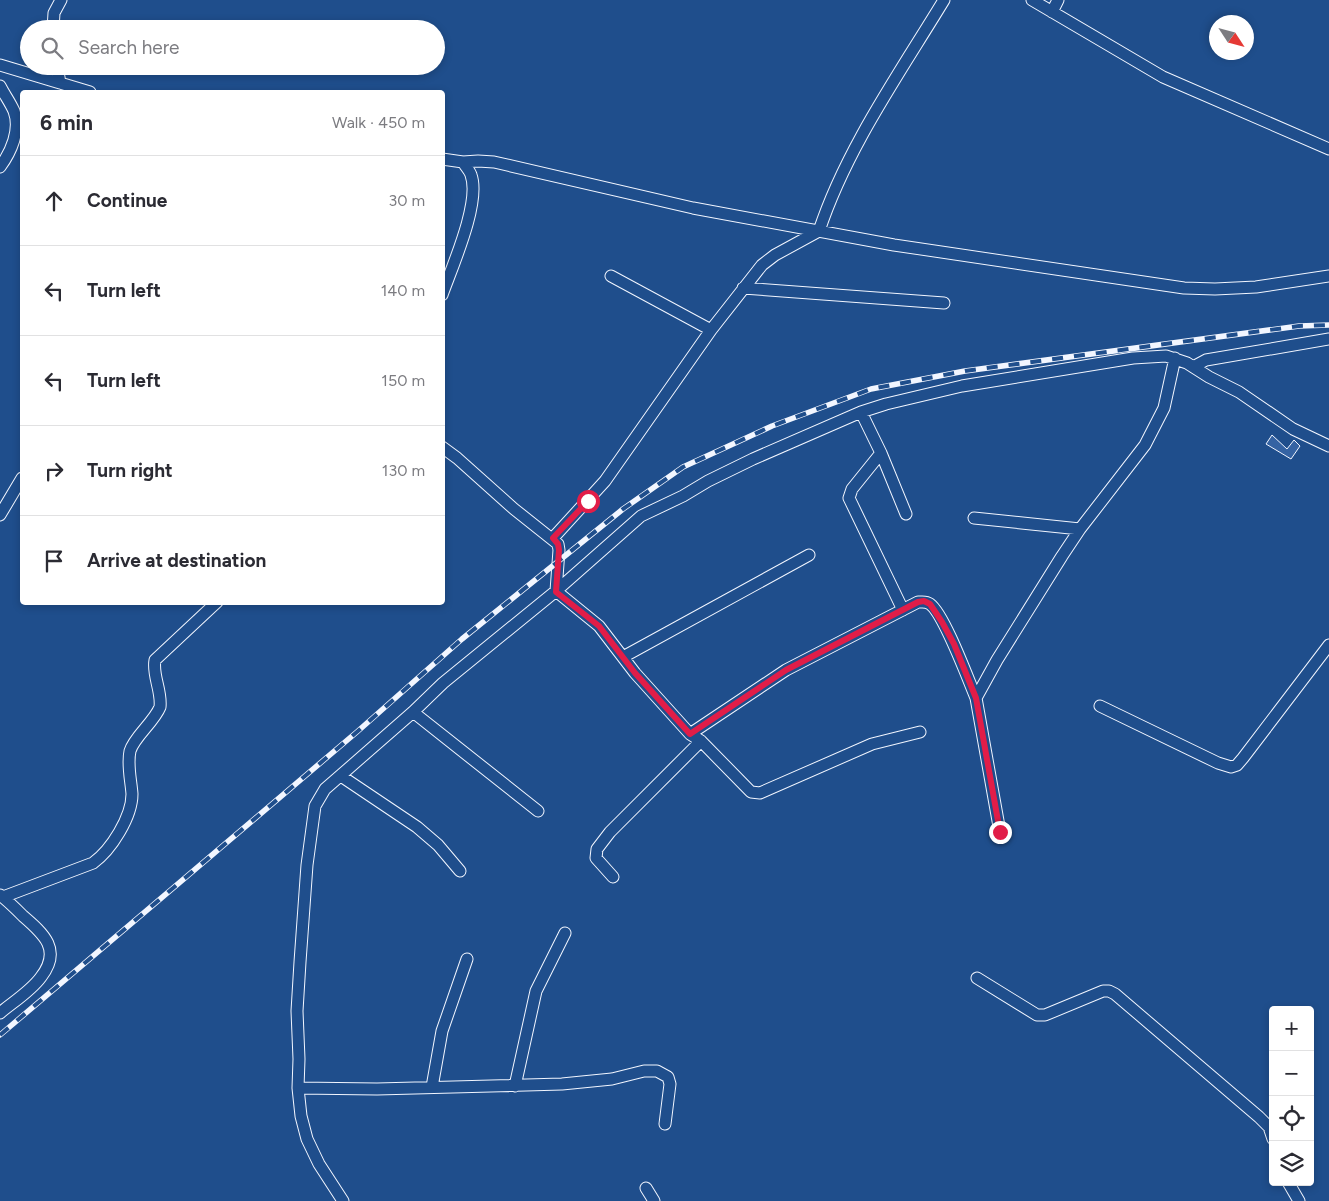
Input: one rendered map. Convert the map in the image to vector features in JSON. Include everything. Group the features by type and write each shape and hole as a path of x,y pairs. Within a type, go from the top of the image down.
{"street":[{"path":"54,20 54,13 62,0"},
{"path":"553,538 605,481 711,330 762,266 775,255 819,231 825,213 861,136 944,0"},
{"path":"1032,0 1163,77 1329,149"},
{"path":"1052,12 1058,0"},
{"path":"0,65 20,71"},
{"path":"33,75 83,90"},
{"path":"59,75 60,83"},
{"path":"0,86 14,112 16,129 12,146 0,167"},
{"path":"445,159 463,162 494,162 693,208 894,245 1184,288 1256,287 1329,276"},
{"path":"445,287 467,225 473,198 472,175 463,162"},
{"path":"611,276 711,330"},
{"path":"743,288 944,303"},
{"path":"1193,367 1206,360 1329,338"},
{"path":"342,1201 319,1164 307,1139 301,1116 298,1088 297,1010 307,865 315,806 325,789 413,712 443,683 556,592 587,562 641,516 684,496 708,480 861,412 886,404 962,386 1133,358 1166,356 1175,358 1209,378 1239,392 1293,429 1329,446"},
{"path":"976,698 997,660 1080,529 1145,445 1164,408 1175,358"},
{"path":"861,412 881,453 906,514"},
{"path":"445,449 558,544 556,592"},
{"path":"881,453 852,489 849,498 903,610"},
{"path":"0,515 20,481"},
{"path":"974,518 1080,529"},
{"path":"624,657 809,555"},
{"path":"556,592 599,626 635,673 690,734 701,741 747,789 756,793 760,793 872,744 920,732"},
{"path":"690,734 786,670 918,602 924,601 933,608 954,644 976,698 1000,832"},
{"path":"0,1013 40,979 48,968 51,952 48,940 2,896 88,866 102,856 112,844 130,808 132,796 130,752 160,707 161,700 154,666 155,660 214,605"},
{"path":"1100,706 1232,768 1243,758 1329,645"},
{"path":"413,712 538,810"},
{"path":"613,877 596,858 598,849 610,832 701,741"},
{"path":"341,776 417,827 438,845 460,871"},
{"path":"515,1086 536,991 565,933"},
{"path":"432,1087 442,1031 467,960"},
{"path":"977,978 1037,1015 1045,1015 1103,991 1109,991 1269,1127"},
{"path":"298,1088 377,1089 587,1083 644,1071 657,1071 668,1077 670,1084 665,1124"},
{"path":"1290,1186 1299,1201"},
{"path":"646,1188 654,1201"}],"building":[{"path":"1272,435 1287,449 1294,440 1300,446 1291,459 1266,444"}],"railway":[{"path":"0,1035 358,731 462,639 623,509 683,467 772,426 871,389 965,371 1299,326 1329,325"}],"route":[{"path":"588,501 553,538 558,544 559,550 556,592 599,626 635,673 690,734 786,670 918,602 924,601 930,604 954,644 976,698 1000,832"}]}
